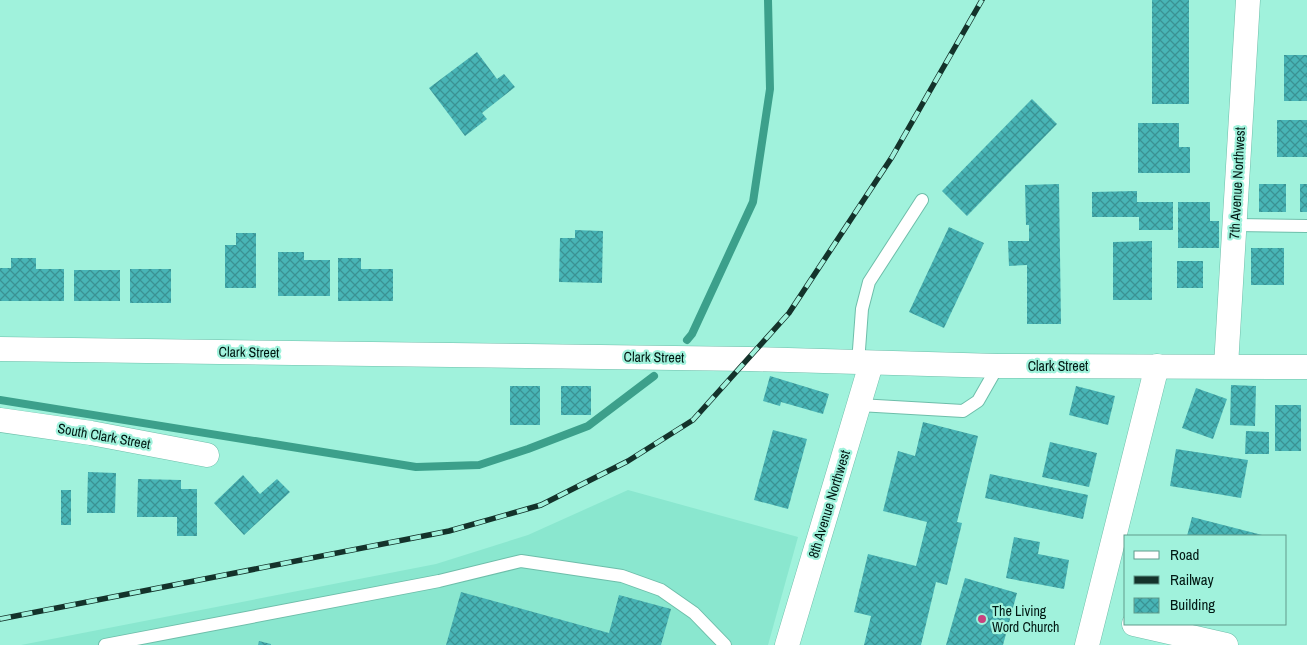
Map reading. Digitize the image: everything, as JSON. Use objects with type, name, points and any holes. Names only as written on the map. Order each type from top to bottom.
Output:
[{"type":"street","name":"7th Avenue Northwest","points":[[1226,366],[1248,0]]},
{"type":"street","name":"Clark Street","points":[[0,349],[749,359],[998,366],[1307,368]]},
{"type":"street","name":"8th Avenue Northwest","points":[[787,645],[859,405],[864,363]]},
{"type":"street","points":[[1086,645],[1096,615],[1157,366]]},
{"type":"street","name":"South Clark Street","points":[[0,420],[91,432],[207,455]]},
{"type":"street","points":[[1096,615],[1124,622]]},
{"type":"street","points":[[1138,625],[1226,645]]},
{"type":"lane","points":[[864,363],[862,309],[869,282],[922,200]]},
{"type":"lane","points":[[1235,225],[1307,226]]},
{"type":"lane","points":[[859,405],[963,411],[978,401],[998,366]]},
{"type":"lane","points":[[106,645],[439,581],[521,561],[622,576],[661,590],[694,613],[725,645]]},
{"type":"shaded area","points":[[628,490],[798,537],[768,645],[21,645],[436,564],[528,535]]},
{"type":"building","points":[[1152,0],[1189,0],[1189,104],[1152,104]]},
{"type":"building","points":[[477,52],[497,79],[504,74],[515,87],[482,113],[487,119],[465,136],[429,88]]},
{"type":"building","points":[[1284,55],[1307,55],[1307,101],[1284,101]]},
{"type":"building","points":[[1032,99],[1057,124],[967,216],[942,191]]},
{"type":"building","points":[[1277,120],[1307,120],[1307,157],[1277,157]]},
{"type":"building","points":[[1138,123],[1179,123],[1179,147],[1190,147],[1190,173],[1138,173]]},
{"type":"building","points":[[1059,184],[1061,324],[1027,324],[1027,265],[1009,266],[1008,241],[1029,241],[1029,225],[1026,225],[1025,185]]},
{"type":"building","points":[[1259,184],[1286,184],[1286,212],[1259,212]]},
{"type":"building","points":[[1300,184],[1307,184],[1307,212],[1300,212]]},
{"type":"building","points":[[1137,191],[1137,202],[1173,202],[1173,230],[1139,230],[1139,217],[1092,217],[1092,192]]},
{"type":"building","points":[[1178,202],[1210,202],[1210,221],[1219,221],[1219,248],[1178,248]]},
{"type":"building","points":[[949,227],[984,243],[944,328],[909,312]]},
{"type":"building","points":[[575,230],[603,231],[602,283],[559,282],[560,238],[575,238]]},
{"type":"building","points":[[236,233],[256,233],[256,288],[225,288],[225,245],[236,245]]},
{"type":"building","points":[[1152,241],[1152,300],[1113,300],[1113,242]]},
{"type":"building","points":[[1251,248],[1284,248],[1284,285],[1251,285]]},
{"type":"building","points":[[278,252],[304,252],[304,260],[330,260],[330,296],[278,296]]},
{"type":"building","points":[[11,258],[36,258],[36,269],[64,269],[64,301],[0,301],[0,268],[11,268]]},
{"type":"building","points":[[338,258],[361,258],[361,269],[393,269],[393,301],[338,301]]},
{"type":"building","points":[[1177,261],[1203,261],[1203,288],[1177,288]]},
{"type":"building","points":[[130,269],[171,269],[171,303],[130,303]]},
{"type":"building","points":[[74,270],[120,270],[120,301],[74,301]]},
{"type":"building","points":[[770,376],[829,394],[823,414],[781,402],[780,406],[763,401]]},
{"type":"building","points":[[1231,385],[1256,386],[1255,426],[1230,425]]},
{"type":"building","points":[[510,386],[540,386],[540,425],[510,425]]},
{"type":"building","points":[[561,386],[591,386],[591,415],[561,415]]},
{"type":"building","points":[[1076,386],[1115,396],[1108,425],[1069,415]]},
{"type":"building","points":[[1196,388],[1227,399],[1213,439],[1182,428]]},
{"type":"building","points":[[1275,405],[1301,405],[1301,451],[1275,451]]},
{"type":"building","points":[[923,422],[978,436],[957,522],[962,523],[947,585],[936,582],[921,645],[864,645],[871,616],[854,612],[868,554],[916,566],[927,522],[883,511],[898,451],[915,456]]},
{"type":"building","points":[[773,430],[807,439],[788,509],[754,500]]},
{"type":"building","points":[[1246,431],[1269,432],[1269,454],[1245,454]]},
{"type":"building","points":[[1050,442],[1097,453],[1089,487],[1042,477]]},
{"type":"building","points":[[1176,449],[1248,460],[1241,498],[1170,486]]},
{"type":"building","points":[[88,472],[116,473],[115,513],[87,513]]},
{"type":"building","points":[[990,474],[1088,495],[1083,519],[985,498]]},
{"type":"building","points":[[243,475],[260,494],[277,479],[290,492],[244,535],[214,503]]},
{"type":"building","points":[[138,479],[181,480],[181,489],[197,489],[197,536],[177,536],[177,517],[137,517]]},
{"type":"building","points":[[61,490],[71,490],[71,525],[61,525]]},
{"type":"building","points":[[1192,517],[1262,535],[1187,535]]},
{"type":"building","points":[[1014,537],[1040,542],[1038,554],[1069,560],[1064,589],[1006,578]]},
{"type":"building","name":"The Living Word Church","points":[[965,578],[1017,593],[1003,645],[946,645]]},
{"type":"building","points":[[461,592],[609,633],[619,595],[671,609],[661,645],[446,645]]},
{"type":"building","points":[[259,641],[271,644],[271,645],[258,645]]},
{"type":"waterway","points":[[687,340],[692,334],[753,202],[770,89],[768,0]]},
{"type":"waterway","points":[[0,400],[416,467],[479,465],[588,426],[654,376]]},
{"type":"railway","points":[[0,619],[449,531],[541,505],[628,461],[693,420],[789,313],[892,157],[982,0]]},
{"type":"place","name":"The Living Word Church","points":[[982,619]]}]
